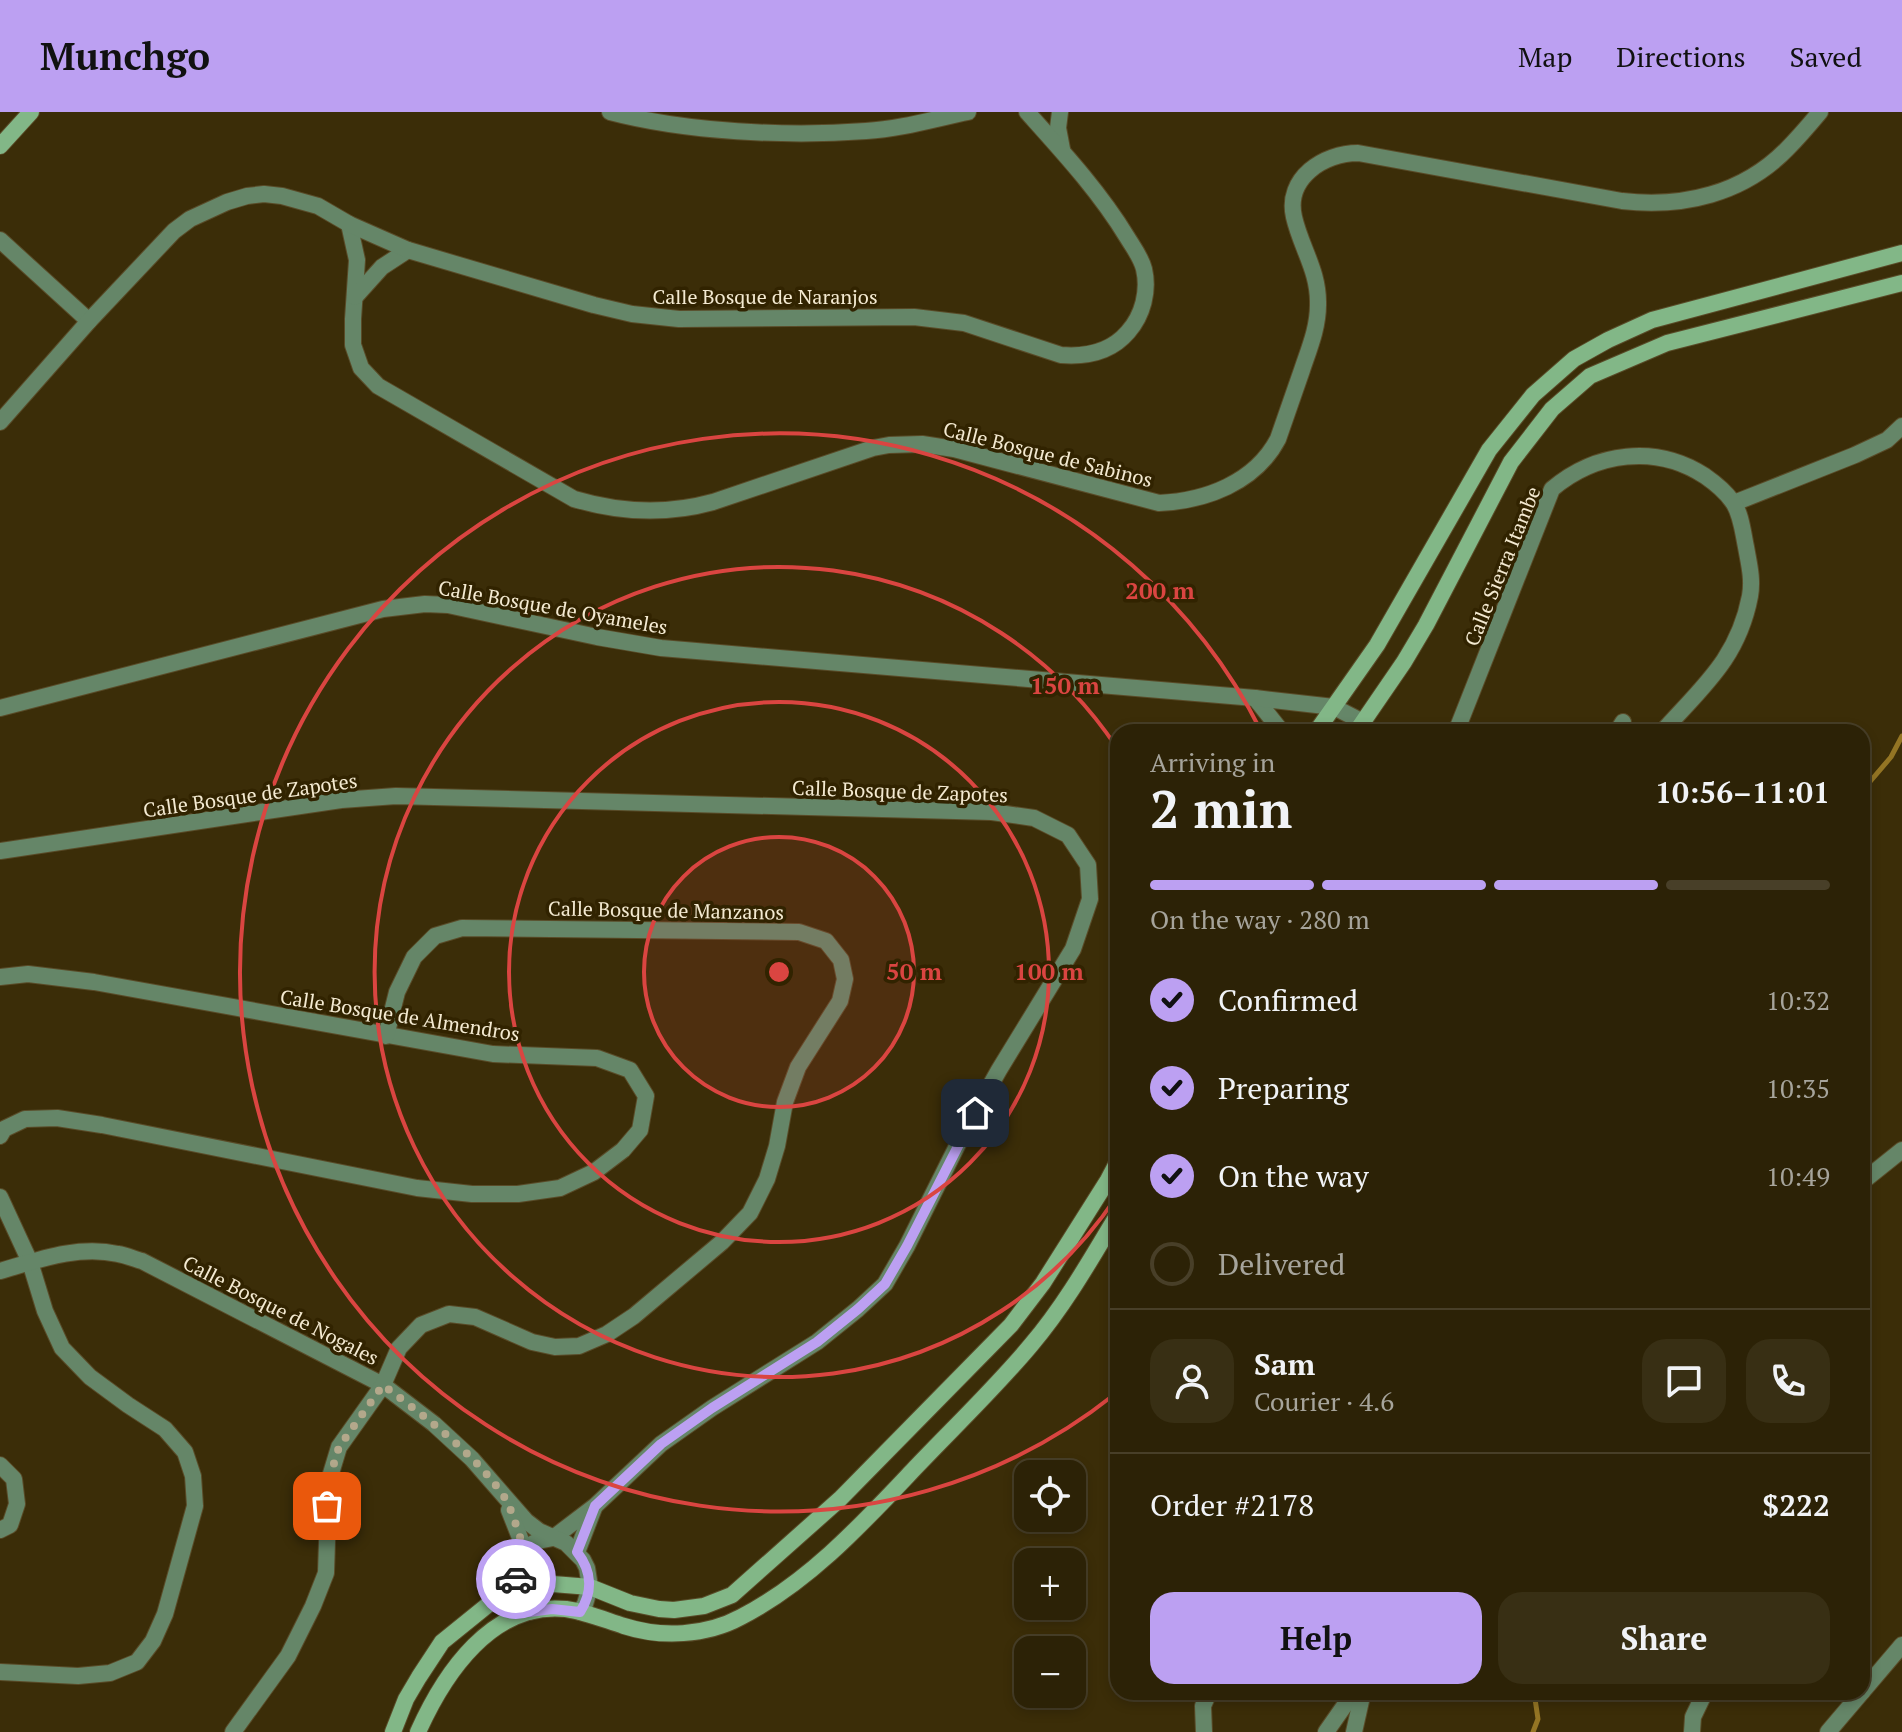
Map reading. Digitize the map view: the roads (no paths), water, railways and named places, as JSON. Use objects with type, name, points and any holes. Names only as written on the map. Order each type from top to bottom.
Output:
[{"type":"street","points":[[0,146],[31,112]]},
{"type":"street","points":[[610,112],[707,128],[775,133],[867,131],[907,126],[959,113]]},
{"type":"street","name":"Calle Bosque de Naranjos","points":[[0,422],[174,231],[190,219],[227,202],[255,195],[282,196],[318,206],[349,224],[408,250],[632,314],[679,319],[914,317],[964,323],[1061,355],[1089,355],[1115,344],[1134,325],[1144,300],[1145,273],[1141,260],[1115,218],[1027,112]]},
{"type":"street","points":[[1060,112],[1058,128],[1062,151]]},
{"type":"street","name":"Calle Bosque de Sabinos","points":[[349,224],[357,260],[353,345],[361,368],[378,386],[574,499],[594,505],[644,511],[692,508],[858,452],[905,444],[954,449],[1159,503],[1176,502],[1208,495],[1237,481],[1262,462],[1278,439],[1313,335],[1318,305],[1315,276],[1294,216],[1294,204],[1301,182],[1325,159],[1358,153],[1622,201],[1666,203],[1709,196],[1751,177],[1787,150],[1820,112]]},
{"type":"street","points":[[0,240],[89,321]]},
{"type":"street","points":[[355,297],[382,267],[408,250]]},
{"type":"street","points":[[1322,724],[1377,645],[1489,450],[1533,395],[1574,359],[1652,320],[1902,253]]},
{"type":"street","points":[[1834,271],[1840,299]]},
{"type":"street","points":[[1361,724],[1426,625],[1511,462],[1552,409],[1590,376],[1667,343],[1902,283]]},
{"type":"street","points":[[1670,724],[1719,670],[1743,623],[1750,596],[1751,572],[1734,503],[1855,455],[1887,440],[1902,426]]},
{"type":"street","name":"Calle Sierra Itambe","points":[[1459,724],[1552,489],[1564,479],[1607,459],[1654,457],[1699,472],[1734,503]]},
{"type":"street","name":"Calle Bosque de Oyameles","points":[[0,708],[383,609],[425,604],[470,608],[661,648],[1334,707]]},
{"type":"street","points":[[1255,698],[1276,724]]},
{"type":"street","points":[[1334,707],[1355,724]]},
{"type":"street","name":"Calle Bosque de Zapotes","points":[[0,851],[341,800],[396,796],[992,812],[1034,818],[1068,835],[1088,865],[1090,899],[1073,949],[963,1134],[885,1284],[817,1342],[661,1444],[595,1506],[553,1538],[524,1548]]},
{"type":"street","name":"Calle Bosque de Manzanos","points":[[233,1732],[288,1656],[313,1606],[326,1573],[329,1480],[339,1447],[383,1385],[399,1348],[421,1325],[449,1314],[475,1317],[532,1342],[555,1347],[579,1346],[607,1334],[634,1316],[722,1242],[750,1213],[767,1179],[785,1102],[798,1067],[840,1001],[845,979],[841,960],[826,941],[799,932],[462,928],[435,936],[414,957],[397,992],[386,1036]]},
{"type":"street","name":"Calle Bosque de Almendros","points":[[0,977],[28,974],[94,982],[493,1054],[597,1058],[630,1070],[646,1096],[640,1130],[623,1150],[594,1172],[560,1188],[518,1194],[472,1194],[417,1188],[57,1118],[25,1119],[4,1129],[0,1136]]},
{"type":"street","points":[[1870,1176],[1902,1150]]},
{"type":"street","points":[[393,1732],[406,1699],[442,1642],[489,1604],[517,1587],[553,1584],[590,1587],[630,1603],[674,1610],[704,1606],[732,1595],[840,1499],[1011,1325],[1043,1283],[1110,1176]]},
{"type":"street","points":[[0,1197],[30,1262],[45,1311],[62,1348],[90,1377],[165,1429],[185,1452],[193,1476],[195,1506],[165,1614],[153,1641],[137,1662],[110,1673],[78,1676],[0,1672]]},
{"type":"street","points":[[418,1732],[439,1689],[460,1658],[503,1623],[529,1612],[552,1609],[580,1612],[640,1631],[692,1632],[710,1629],[741,1617],[802,1579],[866,1519],[1032,1345],[1069,1294],[1110,1227]]},
{"type":"street","name":"Calle Bosque de Nogales","points":[[0,1271],[81,1251],[117,1253],[142,1261],[383,1385],[434,1424],[472,1459],[526,1521],[577,1552]]},
{"type":"street","points":[[0,1465],[14,1479],[17,1504],[10,1525],[0,1530]]},
{"type":"street","name":"Calle Bosque de Nogales","points":[[505,1497],[524,1548]]},
{"type":"street","name":"Calle Bosque de Zapotes","points":[[577,1552],[595,1506]]},
{"type":"street","points":[[524,1548],[517,1567],[517,1587],[529,1612]]},
{"type":"street","points":[[577,1552],[587,1568],[590,1587],[580,1612]]},
{"type":"street","points":[[1870,1683],[1902,1645]]},
{"type":"street","points":[[1204,1732],[1206,1700]]},
{"type":"street","points":[[1326,1732],[1348,1700]]},
{"type":"street","points":[[1354,1732],[1361,1700]]},
{"type":"street","points":[[1692,1732],[1693,1717],[1701,1700]]},
{"type":"street","points":[[1828,1732],[1855,1700]]},
{"type":"waterway","points":[[1870,782],[1891,757],[1902,736]]},
{"type":"waterway","points":[[1533,1732],[1538,1719],[1535,1700]]}]
